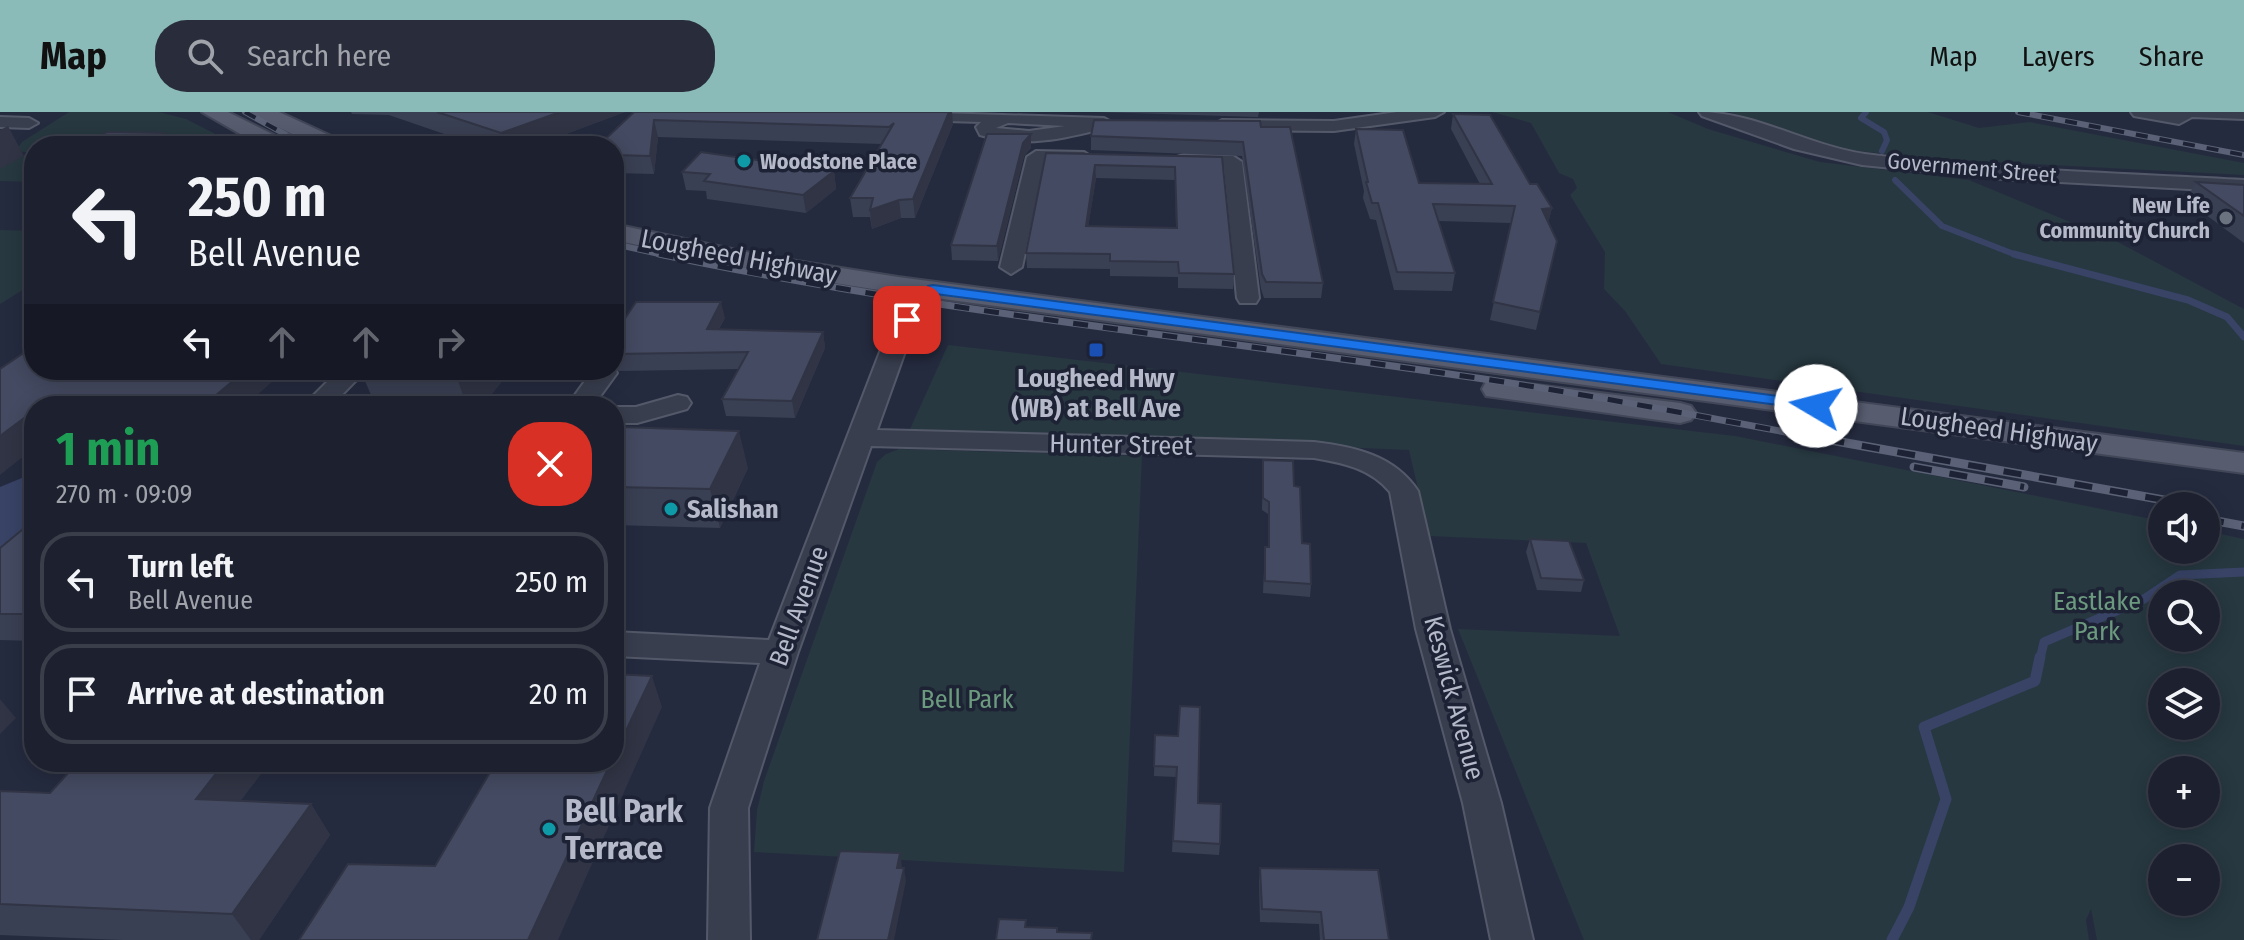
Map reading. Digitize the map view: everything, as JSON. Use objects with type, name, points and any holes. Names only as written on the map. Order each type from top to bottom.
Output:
[{"type":"main road","points":[[212,112],[259,136]]},
{"type":"main road","points":[[262,112],[313,136]]},
{"type":"main road","name":"Lougheed Highway","points":[[624,234],[924,300],[2244,463]]},
{"type":"main road","name":"Lougheed Highway","points":[[624,256],[1587,402],[2244,483]]},
{"type":"street","points":[[1205,125],[1435,112],[1451,123],[1413,129],[1407,134]]},
{"type":"street","name":"Government Street","points":[[1708,112],[1800,145],[1862,159],[2004,173],[2244,186]]},
{"type":"street","points":[[2140,112],[2244,129]]},
{"type":"street","points":[[2179,119],[2180,115],[2192,112],[2244,114]]},
{"type":"street","points":[[893,114],[1005,118],[1077,116],[1112,124],[1032,135],[1005,136],[986,131],[985,127],[991,122],[1005,118]]},
{"type":"street","points":[[0,122],[29,123]]},
{"type":"street","points":[[1234,125],[1233,162],[1248,298]]},
{"type":"street","points":[[1011,267],[1036,157],[1112,159]]},
{"type":"street","points":[[1158,160],[1233,162]]},
{"type":"street","name":"Bell Avenue","points":[[729,940],[729,808],[781,652],[900,331],[924,300]]},
{"type":"street","points":[[326,396],[343,380]]},
{"type":"street","points":[[624,415],[637,415],[678,403]]},
{"type":"street","name":"Hunter Street","points":[[862,438],[1314,450],[1356,456],[1378,465]]},
{"type":"street","name":"Keswick Avenue","points":[[1378,465],[1404,491],[1433,629],[1482,803],[1512,940]]},
{"type":"street","points":[[624,644],[781,652]]},
{"type":"green space","points":[[69,112],[159,112],[186,119],[219,136],[31,136]]},
{"type":"green space","points":[[1492,112],[1668,112],[1708,129],[1820,162],[1969,180],[2116,241],[2244,309],[2244,446],[1661,364],[1625,311],[1604,289],[1605,252],[1570,195],[1577,188],[1573,179],[1559,173],[1531,123]]},
{"type":"green space","points":[[1730,112],[1928,112],[1979,128],[2030,122],[2244,163],[2244,175],[1937,159],[1837,149]]},
{"type":"green space","points":[[22,142],[24,152],[16,151]]},
{"type":"green space","points":[[24,156],[24,182],[0,181],[0,168]]},
{"type":"green space","points":[[0,230],[24,231],[24,289],[0,304]]},
{"type":"green space","name":"Eastlake Park","points":[[948,345],[1735,436],[2148,518],[2148,564],[2220,564],[2220,534],[2244,539],[2244,940],[2097,940],[2091,909],[2086,920],[2089,940],[1584,940],[1458,629],[1620,636],[1586,543],[1429,536],[1409,450],[910,429]]},
{"type":"green space","name":"Bell Park","points":[[899,449],[1142,456],[1124,872],[754,852],[757,810],[764,781],[877,462]]},
{"type":"water","points":[[24,477],[24,535],[0,567],[0,487]]},
{"type":"building","points":[[437,112],[560,112],[501,133]]},
{"type":"building","points":[[634,112],[949,112],[913,199],[899,200],[870,210],[873,198],[850,198],[894,123],[889,127],[654,120],[650,156],[624,155],[624,136],[609,136]]},
{"type":"building","points":[[1453,114],[1490,115],[1530,184],[1537,184],[1552,208],[1542,209],[1557,241],[1540,312],[1493,302],[1515,206],[1433,204],[1455,273],[1397,272],[1378,203],[1372,203],[1356,129],[1403,130],[1419,183],[1492,184]]},
{"type":"building","points":[[1094,120],[1260,121],[1261,127],[1290,127],[1323,283],[1266,282],[1262,274],[1243,142],[1091,136]]},
{"type":"building","points":[[107,132],[164,133],[159,136],[99,136]]},
{"type":"building","points":[[987,134],[1031,134],[1023,143],[997,246],[951,245]]},
{"type":"building","points":[[701,152],[834,171],[803,195],[704,181],[710,174],[682,172]]},
{"type":"building","points":[[1046,153],[1222,157],[1234,274],[1179,273],[1178,262],[1110,261],[1110,254],[1026,253]],"holes":[[[1095,165],[1175,167],[1177,228],[1086,226]]]},
{"type":"building","points":[[2196,182],[2244,185],[2244,216]]},
{"type":"building","points":[[636,302],[721,302],[707,329],[823,332],[792,401],[722,399],[748,352],[624,354],[624,320]]},
{"type":"building","points":[[24,353],[24,380],[234,380],[215,396],[24,396],[24,418],[0,436],[0,369]]},
{"type":"building","points":[[624,427],[739,431],[710,489],[624,487]]},
{"type":"building","points":[[1263,460],[1293,461],[1294,486],[1300,487],[1302,543],[1310,544],[1311,584],[1265,581],[1269,502],[1263,498]]},
{"type":"building","points":[[24,528],[24,614],[0,614],[0,548]]},
{"type":"building","points":[[1530,539],[1569,541],[1584,580],[1541,578]]},
{"type":"building","points":[[624,675],[652,676],[624,735]]},
{"type":"building","points":[[1180,706],[1200,707],[1198,803],[1221,804],[1220,844],[1173,841],[1177,767],[1154,766],[1155,735],[1178,736]]},
{"type":"building","points":[[69,772],[217,772],[196,799],[311,804],[232,914],[0,904],[0,791],[50,793]]},
{"type":"building","name":"Bell Park Terrace","points":[[490,772],[606,772],[528,940],[299,940],[348,864],[435,866]]},
{"type":"building","points":[[840,851],[900,853],[897,868],[904,868],[888,940],[817,940]]},
{"type":"building","points":[[1260,868],[1378,870],[1389,940],[1324,940],[1321,912],[1262,909]]},
{"type":"building","points":[[999,919],[1026,920],[1025,927],[1057,928],[1057,932],[1092,933],[1091,940],[996,940]]},
{"type":"waterway","points":[[1866,112],[1861,118],[1884,132],[1887,140],[1882,151]]},
{"type":"waterway","points":[[1895,180],[1942,226],[2019,256]]},
{"type":"waterway","points":[[2014,254],[2188,300],[2227,317],[2244,337]]},
{"type":"waterway","points":[[2040,659],[2044,642],[2144,599],[2180,575],[2244,572]]},
{"type":"waterway","points":[[1892,940],[1909,907],[1946,799],[1924,727],[2035,681],[2040,657]]},
{"type":"railway","points":[[245,112],[288,136]]},
{"type":"railway","points":[[2018,112],[2244,155]]},
{"type":"railway","points":[[624,246],[659,254]]},
{"type":"railway","points":[[659,254],[957,307],[1499,381],[1798,434]]},
{"type":"railway","points":[[659,254],[668,256]]},
{"type":"railway","points":[[1791,433],[1798,434]]},
{"type":"railway","points":[[1798,434],[2148,497]]},
{"type":"railway","points":[[1798,434],[1802,435]]},
{"type":"railway","points":[[1914,467],[2024,487]]},
{"type":"railway","points":[[2220,522],[2244,526]]},
{"type":"place","name":"Woodstone Place","points":[[744,161]]},
{"type":"place","name":"New Life Community Church","points":[[2226,218]]},
{"type":"place","name":"Lougheed Hwy (WB) at Bell Ave","points":[[1096,350]]},
{"type":"place","name":"Salishan","points":[[671,509]]},
{"type":"place","name":"Bell Park Terrace","points":[[549,829]]},
{"type":"route","points":[[907,320],[933,289],[1816,406]]}]
